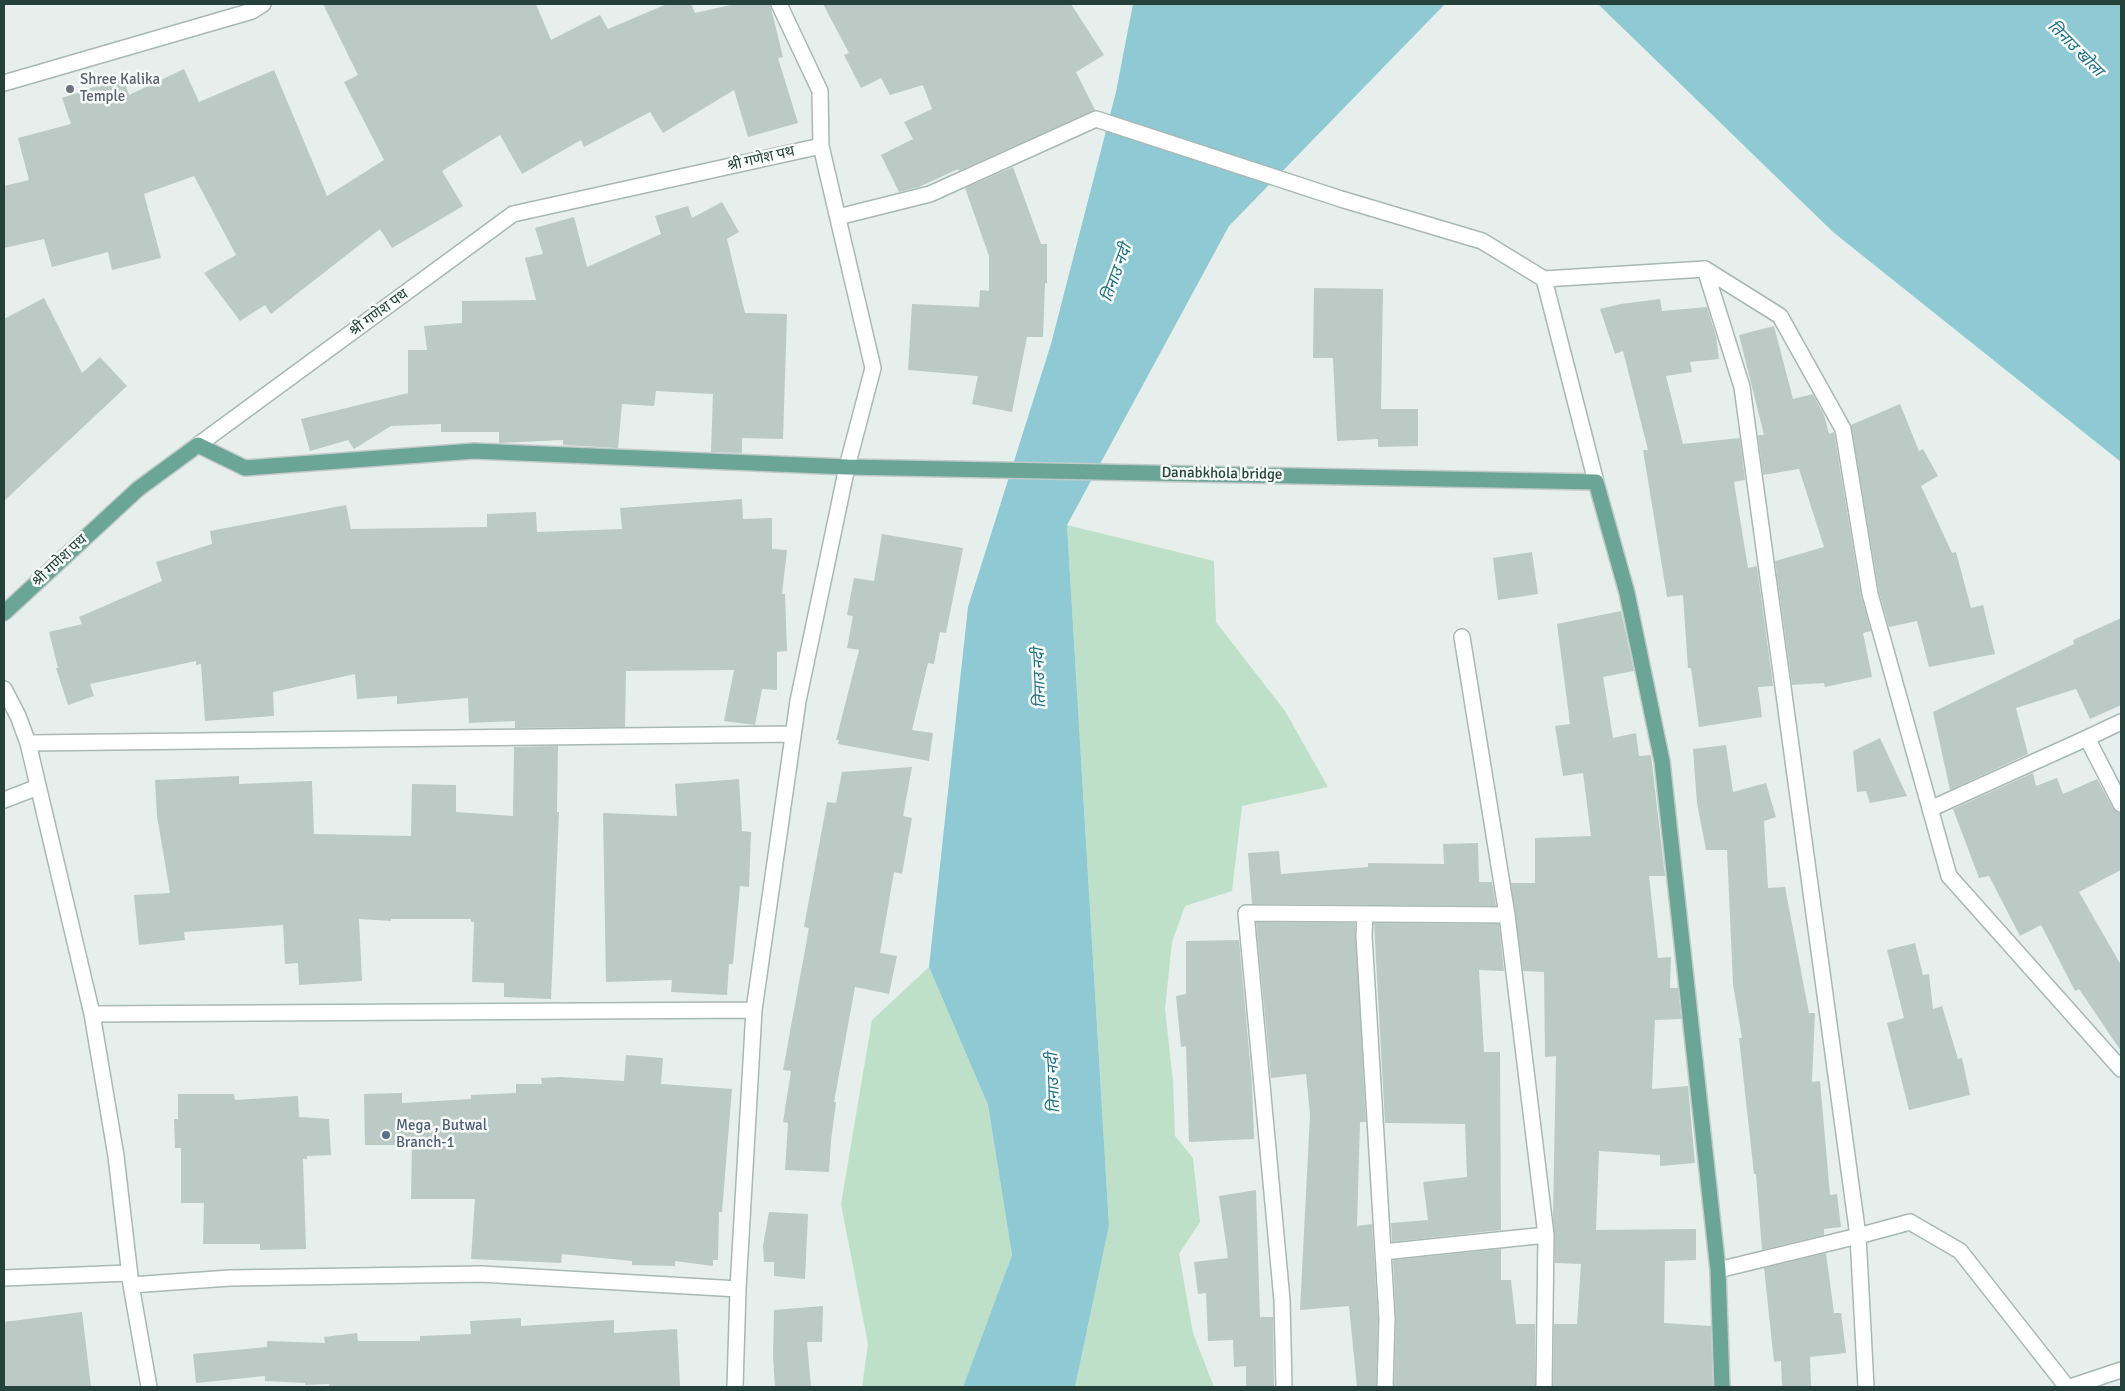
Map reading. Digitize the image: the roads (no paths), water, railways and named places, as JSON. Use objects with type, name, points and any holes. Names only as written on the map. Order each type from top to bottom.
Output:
[{"type":"main road","name":"Danabkhola bridge","points":[[198,445],[245,468],[474,451],[847,467],[1596,482]]},
{"type":"main road","name":"श्री गणेश पथ","points":[[4,612],[138,489],[198,445]]},
{"type":"main road","points":[[1596,482],[1627,593],[1662,761],[1718,1270],[1722,1387]]},
{"type":"street","points":[[4,83],[252,11],[263,4]]},
{"type":"street","points":[[735,1387],[738,1289],[754,1010],[798,702],[847,467],[873,368],[821,146],[820,90],[779,4]]},
{"type":"street","points":[[838,217],[930,194],[1096,119],[1482,241],[1544,279],[1705,269],[1780,316],[1844,429],[1870,594],[1949,876],[2121,1070]]},
{"type":"street","name":"श्री गणेश पथ","points":[[198,445],[513,214],[821,146]]},
{"type":"street","points":[[1705,269],[1742,387],[1858,1236],[1866,1387]]},
{"type":"street","points":[[1544,279],[1596,482]]},
{"type":"street","points":[[1462,636],[1507,915],[1546,1235],[1544,1387]]},
{"type":"street","points":[[4,689],[18,716],[28,743],[92,1014],[116,1156],[130,1279],[149,1387]]},
{"type":"street","points":[[1930,809],[2121,722]]},
{"type":"street","points":[[28,743],[793,734]]},
{"type":"street","points":[[2087,738],[2121,804]]},
{"type":"street","points":[[4,800],[38,788]]},
{"type":"street","points":[[1284,1387],[1282,1300],[1246,913],[1507,915]]},
{"type":"street","points":[[1366,914],[1364,936],[1387,1318],[1385,1387]]},
{"type":"street","points":[[92,1014],[754,1010]]},
{"type":"street","points":[[1718,1270],[1910,1222],[1960,1251],[2068,1387],[2121,1370]]},
{"type":"street","points":[[1383,1252],[1546,1235]]},
{"type":"street","points":[[4,1278],[130,1279],[481,1274],[738,1289]]},
{"type":"water","name":"तिनाउ नदी","points":[[1133,4],[1445,4],[1229,226],[1067,525],[1109,1226],[1075,1387],[963,1387],[1012,1255],[988,1105],[929,967],[968,607],[1051,344],[1116,92]]},
{"type":"water","name":"तिनाउ खोला","points":[[1598,4],[2121,4],[2121,462],[1833,232]]},
{"type":"place","name":"Shree Kalika Temple","points":[[70,89]]},
{"type":"place","name":"Mega , Butwal Branch-1","points":[[386,1135]]}]
